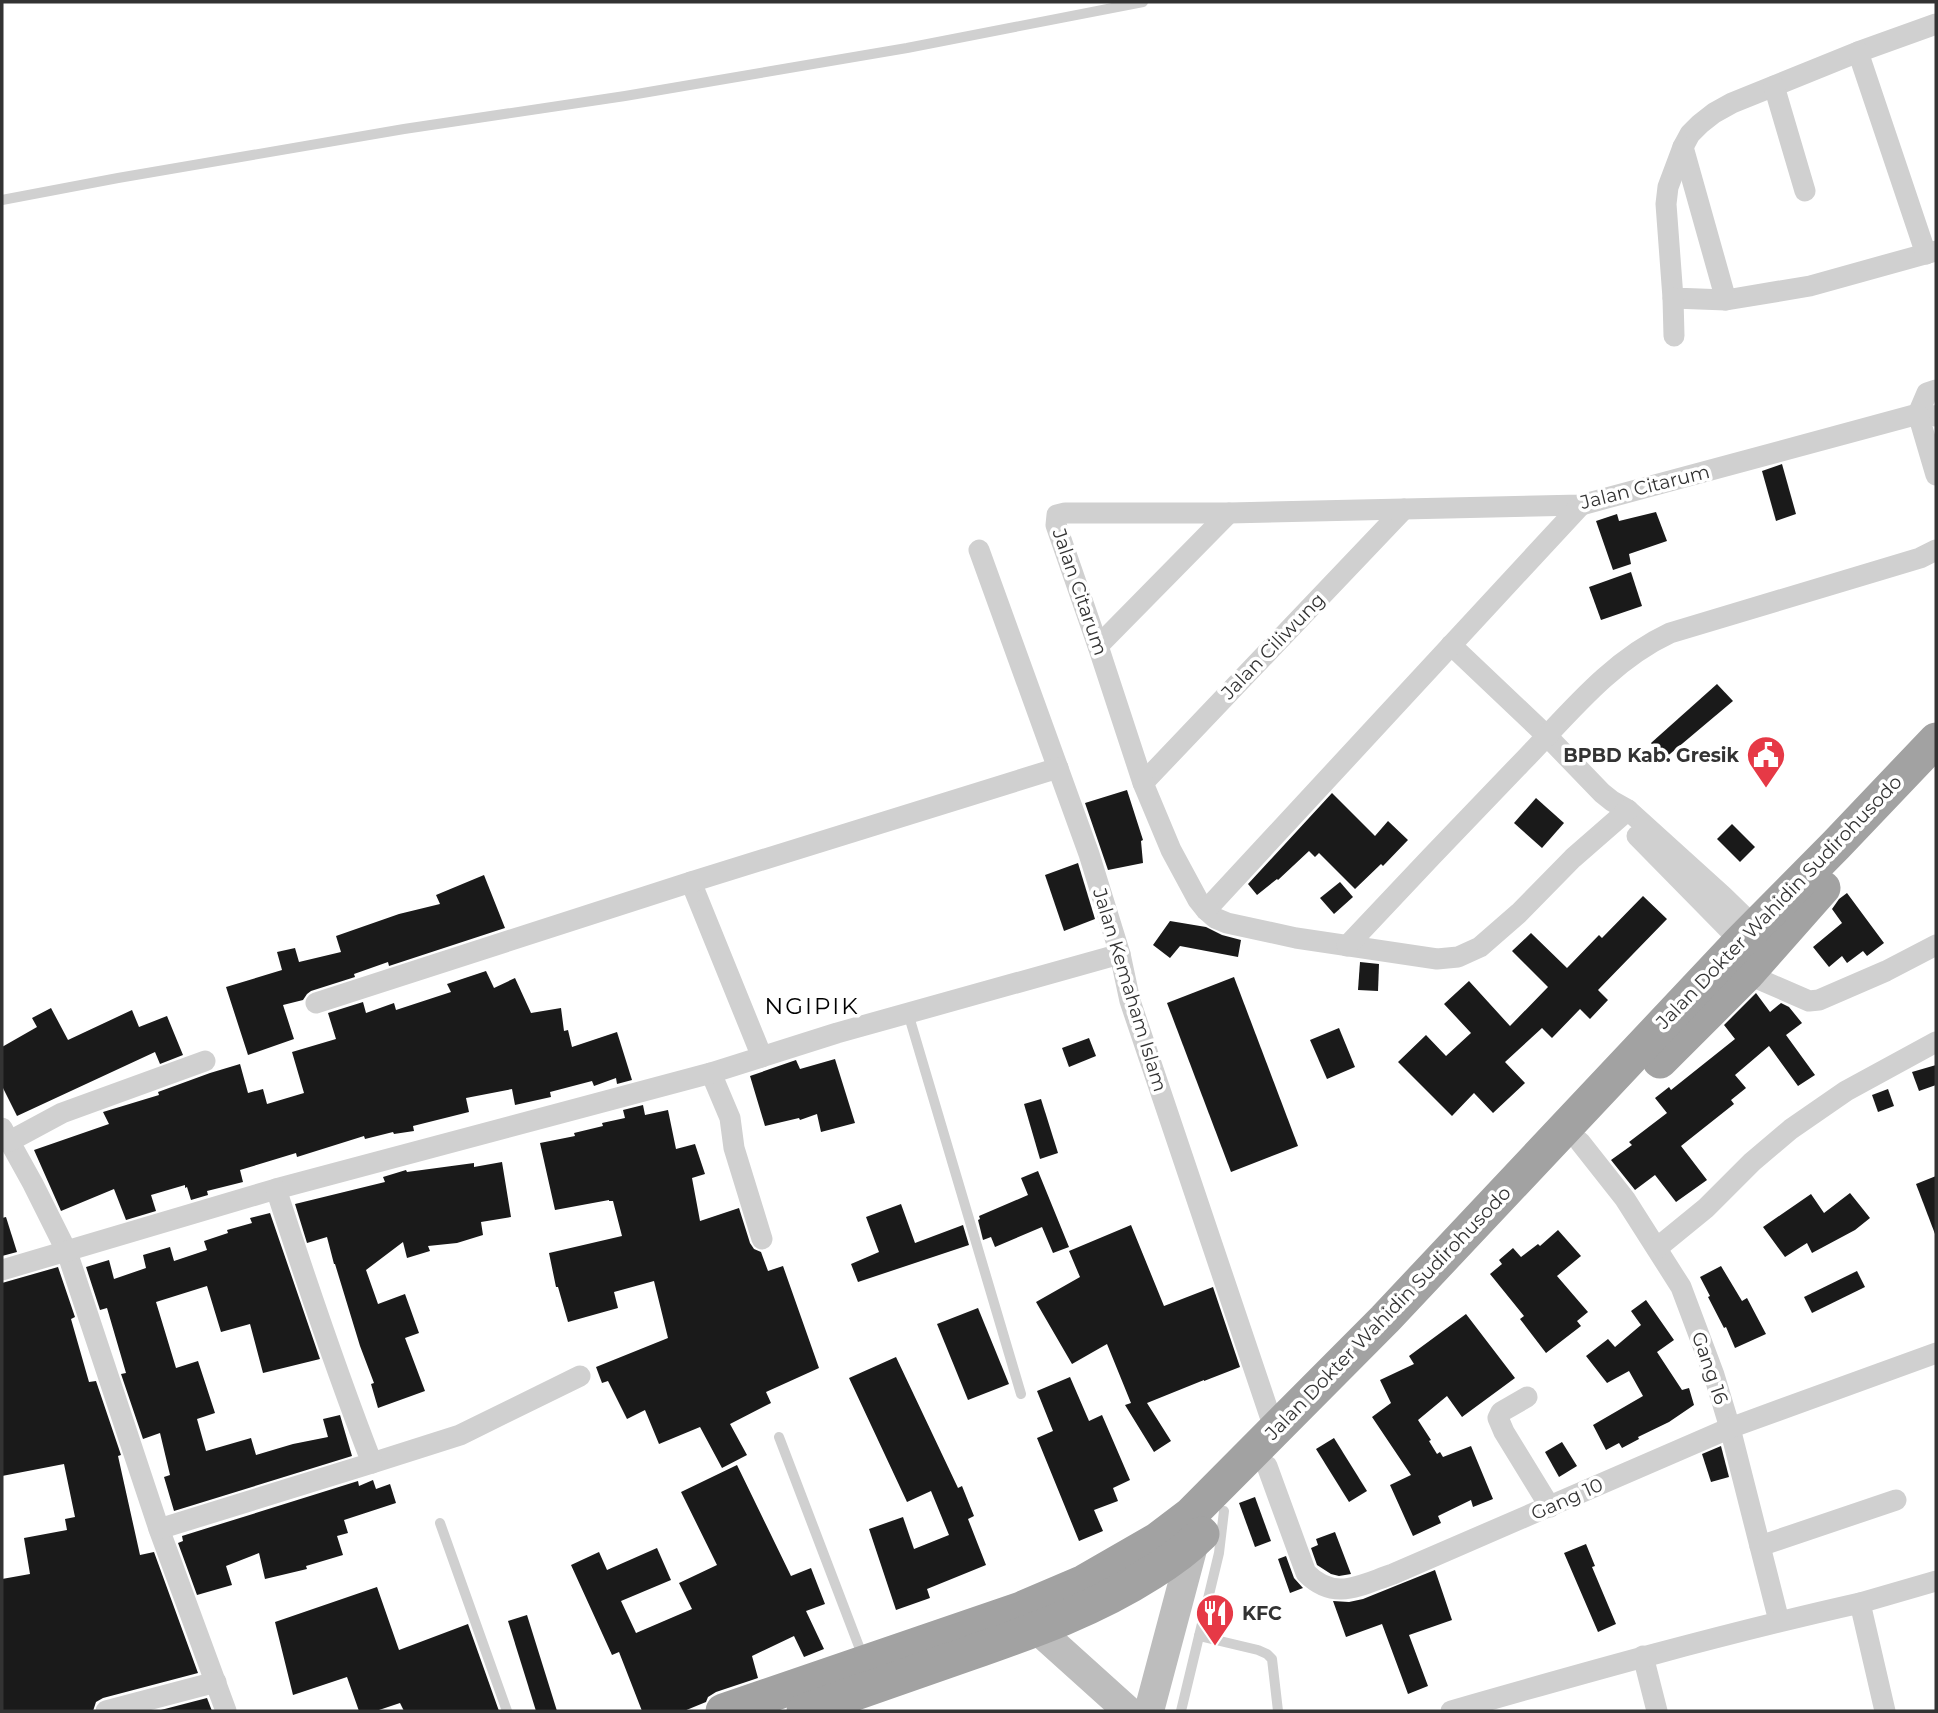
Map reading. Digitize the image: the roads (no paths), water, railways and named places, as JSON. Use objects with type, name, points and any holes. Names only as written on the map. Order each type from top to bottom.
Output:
[{"type":"highway","name":"Jalan Dokter Wahidin Sudirohusodo","points":[[803,1711],[1029,1619],[1084,1582],[1157,1540],[1203,1522],[1267,1466],[1354,1379],[1580,1142],[1755,949],[1836,845],[1936,740]]},
{"type":"highway","name":"Jalan Dokter Wahidin Sudirohusodo","points":[[1203,1522],[1275,1431],[1936,769]]},
{"type":"highway","name":"Jalan Dokter Wahidin Sudirohusodo","points":[[723,1711],[865,1662],[1029,1619]]},
{"type":"main road","points":[[1149,1711],[1203,1522]]},
{"type":"main road","points":[[1029,1619],[1128,1711]]},
{"type":"street","points":[[1674,336],[1666,204],[1670,179],[1690,134],[1714,113],[1732,103],[1936,24]]},
{"type":"street","points":[[1673,298],[1726,300],[1810,286],[1931,253],[1858,52]]},
{"type":"street","points":[[1774,86],[1805,191]]},
{"type":"street","points":[[1683,147],[1726,300]]},
{"type":"street","points":[[1936,390],[1927,393],[1927,415],[1936,475]]},
{"type":"street","name":"Jalan Citarum","points":[[1206,910],[1171,850],[1143,783],[1056,525],[1057,515],[1581,505],[1927,415]]},
{"type":"street","points":[[1581,505],[1206,910],[1227,923],[1296,939],[1437,959],[1458,957],[1480,947],[1519,913],[1619,810]]},
{"type":"street","name":"Jalan Ciliwung","points":[[1143,783],[1404,509]]},
{"type":"street","points":[[1098,646],[1229,513]]},
{"type":"street","name":"Jalan Kemaham Islam","points":[[979,550],[1089,854],[1120,954],[1130,1001],[1275,1431]]},
{"type":"street","points":[[1347,947],[1606,676],[1649,643],[1670,633],[1920,558],[1936,550]]},
{"type":"street","points":[[1451,645],[1547,736],[1619,810],[1723,896],[1755,949],[1809,1001],[1819,1000],[1886,971],[1936,945]]},
{"type":"street","points":[[316,1003],[691,882],[1058,768]]},
{"type":"street","points":[[691,882],[762,1058]]},
{"type":"street","points":[[2,1270],[276,1189],[711,1073],[837,1033],[1120,954]]},
{"type":"street","points":[[1657,1248],[1706,1208],[1752,1162],[1791,1129],[1846,1091],[1936,1042]]},
{"type":"street","points":[[205,1061],[6,1134],[67,1252],[159,1528],[226,1711]]},
{"type":"street","points":[[711,1073],[730,1118],[734,1148],[762,1239]]},
{"type":"street","name":"Gang 16","points":[[1580,1142],[1625,1199],[1681,1287],[1714,1375],[1730,1428],[1779,1621]]},
{"type":"street","points":[[276,1189],[321,1327],[372,1463]]},
{"type":"street","name":"Gang 10","points":[[1267,1466],[1306,1573],[1328,1588],[1346,1590],[1393,1574],[1730,1428],[1936,1353]]},
{"type":"street","points":[[159,1528],[460,1435],[580,1376]]},
{"type":"street","points":[[1527,1397],[1501,1412],[1498,1418],[1550,1507]]},
{"type":"street","points":[[1760,1546],[1896,1500]]},
{"type":"street","points":[[1451,1711],[1643,1656],[1860,1603],[1936,1580]]},
{"type":"street","points":[[1860,1603],[1885,1711]]},
{"type":"street","points":[[1643,1656],[1657,1711]]},
{"type":"street","points":[[106,1711],[216,1682]]},
{"type":"lane","points":[[2,200],[391,131],[625,96],[907,48],[1143,2]]},
{"type":"lane","points":[[908,1013],[1021,1394]]},
{"type":"lane","points":[[779,1437],[865,1662]]},
{"type":"lane","points":[[1181,1711],[1219,1553],[1203,1522]]},
{"type":"lane","points":[[440,1523],[507,1711]]},
{"type":"lane","points":[[1199,1636],[1267,1654],[1272,1659],[1278,1711]]},
{"type":"place","name":"BPBD Kab. Gresik","points":[[1766,789]]},
{"type":"place","name":"KFC","points":[[1215,1647]]},
{"type":"district","name":"NGIPIK","points":[[812,1006]]}]
